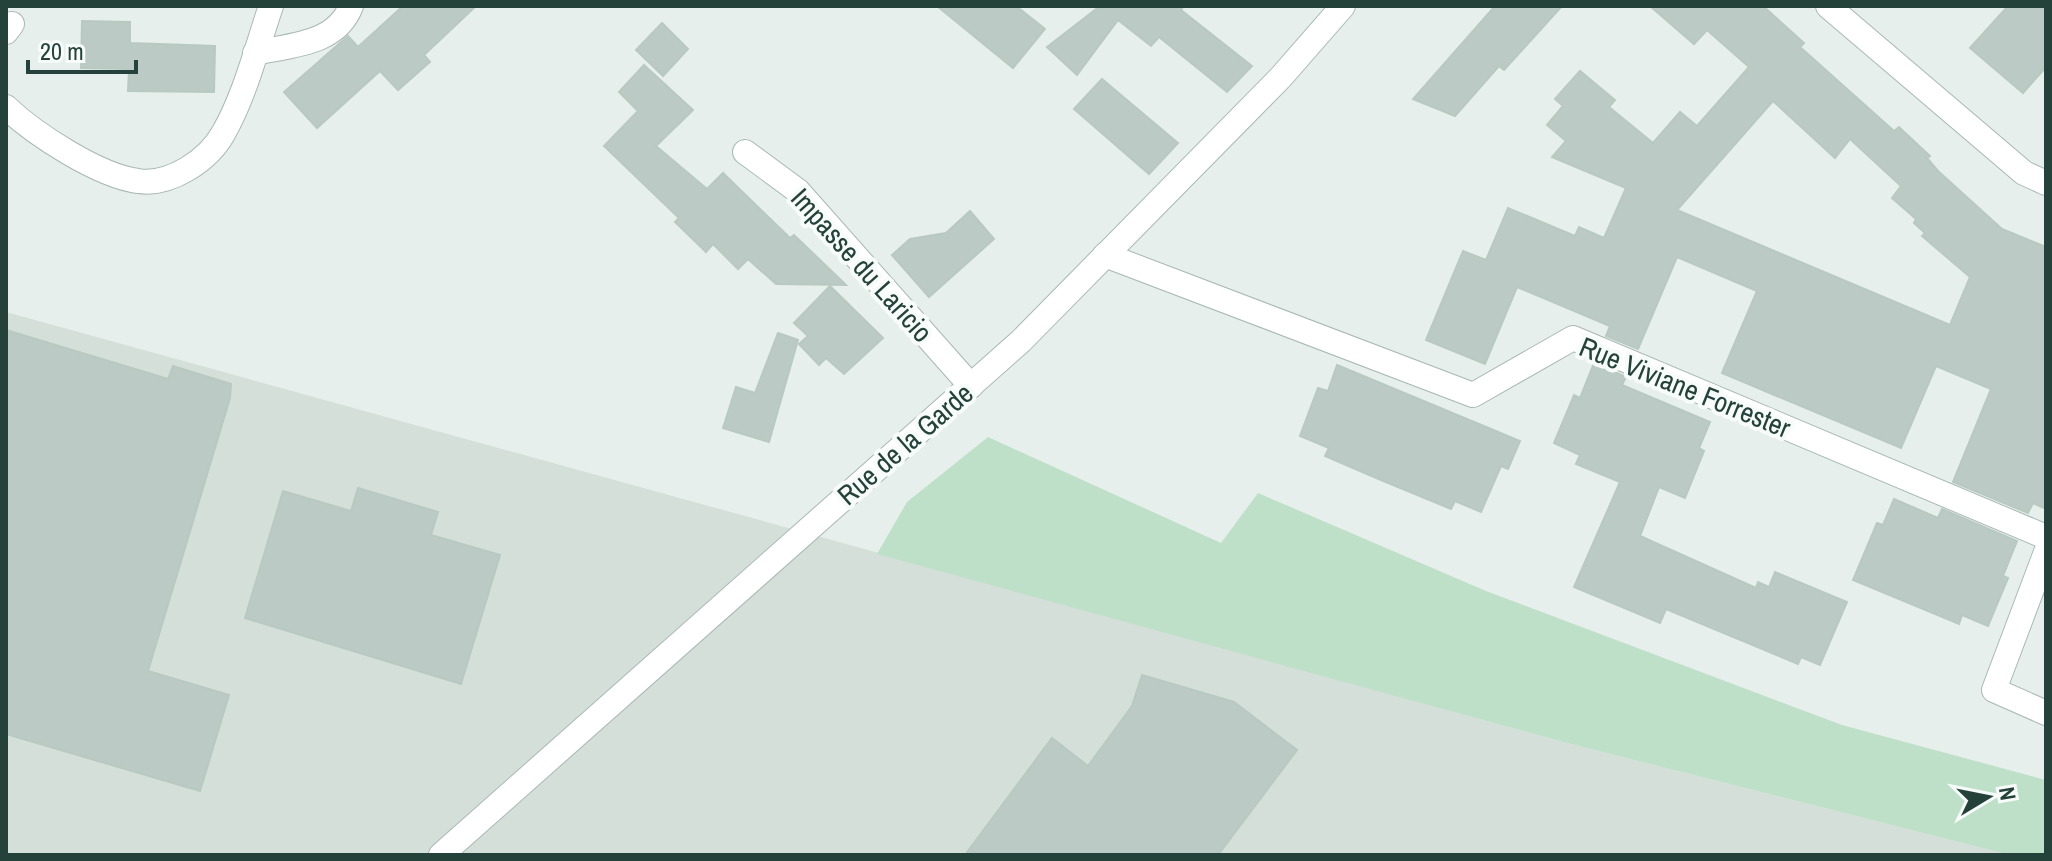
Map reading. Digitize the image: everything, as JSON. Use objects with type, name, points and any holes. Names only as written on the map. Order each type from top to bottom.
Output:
[{"type":"street","points":[[6,107],[18,119],[102,171],[140,182],[170,177],[197,163],[224,134],[271,6]]},
{"type":"street","points":[[255,53],[319,40],[345,21],[351,6]]},
{"type":"street","name":"Rue de la Garde","points":[[441,855],[971,386],[1281,77],[1343,6]]},
{"type":"street","points":[[1844,11],[2024,173],[2046,183]]},
{"type":"street","name":"Impasse du Laricio","points":[[745,152],[798,191],[971,386]]},
{"type":"street","name":"Rue Viviane Forrester","points":[[1105,255],[1473,395],[1573,338],[2046,537]]},
{"type":"street","points":[[2046,552],[1994,690],[2046,713]]},
{"type":"shaded area","points":[[6,312],[1567,743],[2010,855],[6,855]]},
{"type":"green space","points":[[988,437],[1221,543],[1258,493],[1486,591],[1842,725],[2046,780],[2046,855],[2010,855],[1567,743],[877,554],[907,502]]},
{"type":"building","points":[[403,6],[476,6],[424,55],[430,62],[398,90],[380,71],[317,128],[284,92],[348,36],[358,47]]},
{"type":"building","points":[[937,6],[1016,6],[1045,29],[1013,68]]},
{"type":"building","points":[[1100,6],[1184,6],[1181,10],[1252,66],[1227,92],[1159,37],[1151,46],[1118,20],[1077,75],[1047,47]]},
{"type":"building","points":[[1495,6],[1562,6],[1504,70],[1499,66],[1455,116],[1413,99]]},
{"type":"building","points":[[1650,6],[1763,6],[1804,43],[1800,47],[1894,131],[1899,127],[1930,156],[1927,158],[1938,171],[2002,229],[2046,247],[2046,509],[2033,503],[2028,513],[1953,482],[1991,389],[1936,366],[1901,448],[1722,373],[1757,291],[1677,257],[1638,349],[1606,336],[1610,326],[1517,287],[1485,364],[1426,340],[1463,251],[1486,260],[1508,208],[1575,236],[1579,227],[1604,238],[1626,188],[1552,157],[1566,141],[1547,125],[1563,106],[1555,99],[1580,71],[1615,100],[1609,107],[1653,143],[1680,112],[1697,126],[1749,67],[1707,30],[1694,44]],"holes":[[[1773,101],[1835,158],[1850,139],[1901,186],[1892,198],[1916,219],[1914,223],[1925,233],[1922,236],[1970,277],[1950,325],[1677,210]]]},
{"type":"building","points":[[2008,6],[2046,6],[2046,67],[2023,93],[1970,48]]},
{"type":"building","points":[[82,21],[130,22],[130,43],[215,46],[214,92],[128,91],[129,69],[81,68]]},
{"type":"building","points":[[662,23],[688,49],[663,76],[636,50]]},
{"type":"building","points":[[644,65],[693,110],[656,146],[707,189],[723,173],[790,238],[794,235],[846,285],[776,284],[748,259],[738,269],[713,244],[706,252],[675,222],[679,218],[604,146],[638,111],[619,92]]},
{"type":"building","points":[[1102,79],[1178,143],[1149,174],[1074,109]]},
{"type":"building","points":[[970,211],[994,239],[929,297],[892,255],[910,239],[946,233]]},
{"type":"building","points":[[830,286],[883,338],[844,374],[826,358],[819,365],[799,344],[808,336],[794,323]]},
{"type":"building","points":[[6,330],[168,379],[173,366],[231,384],[230,398],[148,671],[229,695],[200,791],[6,734]]},
{"type":"building","points":[[778,333],[798,340],[769,442],[723,428],[736,387],[755,393]]},
{"type":"building","points":[[1594,363],[1626,377],[1622,385],[1710,422],[1699,448],[1704,451],[1685,498],[1659,487],[1640,536],[1756,588],[1758,582],[1769,587],[1775,572],[1847,602],[1820,665],[1801,657],[1798,664],[1666,609],[1660,623],[1574,587],[1620,482],[1576,464],[1580,455],[1554,443],[1574,395],[1580,398]]},
{"type":"building","points":[[1337,365],[1520,441],[1508,469],[1501,466],[1481,512],[1455,501],[1451,509],[1381,480],[1325,456],[1329,448],[1300,436],[1318,388],[1328,391]]},
{"type":"building","points":[[358,488],[438,512],[431,535],[500,555],[461,684],[245,618],[283,491],[351,511]]},
{"type":"building","points":[[1894,499],[1938,518],[1942,509],[2017,541],[2003,576],[2008,578],[1988,626],[1962,615],[1959,624],[1853,580],[1877,523],[1883,525]]},
{"type":"building","points":[[1142,675],[1234,702],[1297,750],[1218,855],[965,855],[1052,738],[1088,766],[1132,706]]}]
